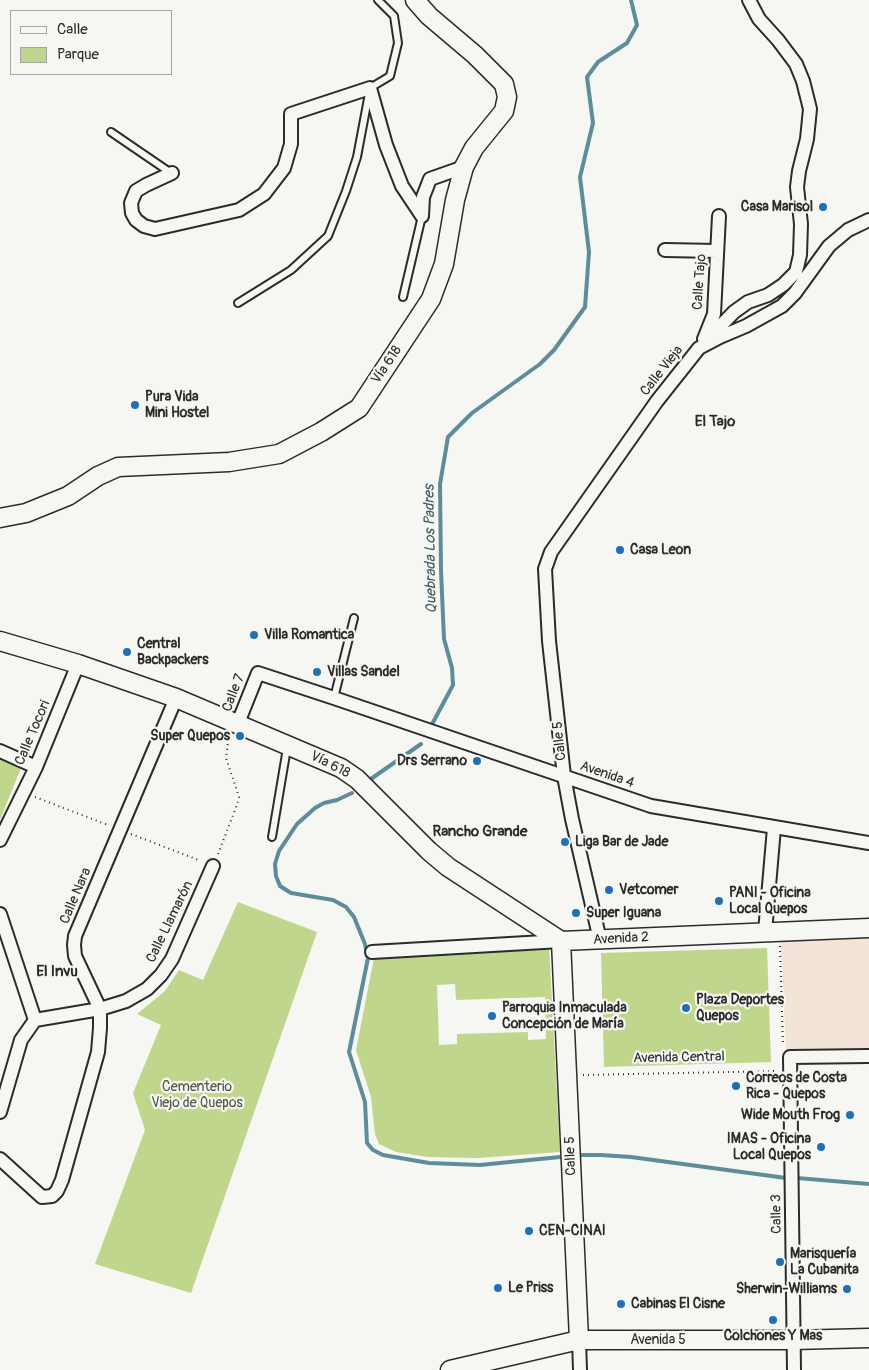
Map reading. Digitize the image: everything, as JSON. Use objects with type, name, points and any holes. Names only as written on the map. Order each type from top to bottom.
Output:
[{"type":"street","name":"Vía 618","points":[[0,518],[26,513],[68,496],[98,476],[118,467],[229,462],[279,454],[321,432],[358,408],[431,299],[444,264],[454,200],[464,167],[474,148],[504,111],[507,98],[504,84],[475,55],[429,16],[415,0]]},
{"type":"street","points":[[699,348],[734,312],[748,302],[768,295],[783,286],[796,272],[800,255],[799,171],[808,139],[810,109],[803,81],[796,64],[759,18],[749,0]]},
{"type":"street","points":[[172,173],[136,191],[131,203],[132,213],[136,220],[144,226],[155,228],[239,210],[264,194],[284,168],[291,144],[291,114],[370,88],[386,145],[402,186],[422,216]]},
{"type":"street","points":[[422,216],[423,197],[430,179],[464,167]]},
{"type":"street","name":"Calle Tajo","points":[[699,348],[714,314],[719,216]]},
{"type":"street","name":"Calle Vieja","points":[[545,569],[551,552],[593,490],[657,401],[699,348],[746,326],[782,306],[795,294],[829,246],[848,230],[869,220]]},
{"type":"street","points":[[665,250],[717,251]]},
{"type":"street","name":"Calle 5","points":[[545,569],[549,641],[564,776],[600,940]]},
{"type":"street","name":"Vía 618","points":[[0,641],[78,664],[176,698],[342,768],[357,779],[428,851],[448,867],[562,941]]},
{"type":"street","name":"Calle Tocori","points":[[0,839],[36,767],[78,664]]},
{"type":"street","name":"Avenida 4","points":[[258,673],[650,806],[869,844]]},
{"type":"street","name":"Calle 7","points":[[235,722],[258,673]]},
{"type":"street","name":"Calle Nara","points":[[0,1159],[42,1197],[52,1196],[57,1191],[62,1180],[98,1052],[100,1028],[100,1009],[75,956],[75,936],[176,698]]},
{"type":"street","points":[[0,751],[36,767]]},
{"type":"street","points":[[772,932],[774,828]]},
{"type":"street","name":"Calle Llamarón","points":[[35,1020],[100,1009],[126,1001],[147,989],[172,960],[213,866]]},
{"type":"street","points":[[0,914],[35,1020],[21,1040],[0,1112]]},
{"type":"street","name":"Avenida 2","points":[[372,952],[562,941],[869,928]]},
{"type":"street","name":"Calle 5","points":[[562,941],[580,1370]]},
{"type":"street","points":[[787,1054],[869,1056]]},
{"type":"street","name":"Calle 3","points":[[787,1054],[790,1070],[794,1370]]},
{"type":"street","name":"Avenida 5","points":[[450,1370],[578,1340],[869,1338]]},
{"type":"lane","points":[[238,303],[291,270],[328,236],[357,158],[370,88],[390,76],[398,43],[394,16],[378,0]]},
{"type":"lane","points":[[111,132],[172,173]]},
{"type":"lane","points":[[403,297],[422,216]]},
{"type":"lane","points":[[334,698],[354,618]]},
{"type":"lane","points":[[272,837],[288,744]]},
{"type":"path","points":[[213,866],[239,797],[226,758],[235,722]]},
{"type":"path","points":[[772,932],[787,1054]]},
{"type":"path","name":"Avenida Central","points":[[568,1076],[790,1070]]},
{"type":"shaded area","points":[[869,937],[869,1050],[786,1052],[781,941]]},
{"type":"green space","points":[[0,760],[21,768],[0,820]]},
{"type":"green space","name":"Cementerio Viejo de Quepos","points":[[238,902],[317,932],[191,1293],[95,1264],[145,1130],[133,1093],[161,1025],[137,1014],[165,991],[179,970],[203,980]]},
{"type":"green space","points":[[549,946],[560,1152],[478,1158],[428,1157],[396,1152],[379,1144],[375,1134],[371,1097],[356,1050],[374,958]],"holes":[[[455,984],[456,1000],[545,997],[546,1039],[528,1040],[528,1032],[457,1034],[457,1044],[439,1045],[437,985]]]},
{"type":"green space","name":"Plaza Deportes Quepos","points":[[767,948],[771,1062],[604,1067],[601,953]]},
{"type":"waterway","name":"Quebrada Los Padres","points":[[430,728],[453,685],[452,668],[444,639],[441,571],[440,484],[448,437],[472,413],[540,364],[554,350],[585,307],[589,252],[580,177],[593,123],[587,77],[598,62],[627,43],[637,25],[631,0]]},
{"type":"waterway","name":"Quebrada Los Padres","points":[[368,781],[421,744]]},
{"type":"waterway","name":"Quebrada Los Padres","points":[[352,793],[315,808],[297,824],[279,851],[275,864],[276,876],[280,886],[291,893],[333,900],[346,907],[354,917],[365,944],[368,958],[349,1052],[365,1102],[367,1143],[373,1150],[383,1155],[429,1163],[480,1165],[560,1157]]},
{"type":"waterway","name":"Quebrada Los Padres","points":[[581,1155],[631,1157],[786,1178]]},
{"type":"waterway","name":"Quebrada Los Padres","points":[[797,1178],[869,1184]]},
{"type":"place","name":"Casa Marisol","points":[[823,207]]},
{"type":"place","name":"Pura Vida Mini Hostel","points":[[135,405]]},
{"type":"place","name":"Casa Leon","points":[[620,550]]},
{"type":"place","name":"Villa Romantica","points":[[254,635]]},
{"type":"place","name":"Central Backpackers","points":[[127,652]]},
{"type":"place","name":"Villas Sandel","points":[[317,672]]},
{"type":"place","name":"Super Quepos","points":[[240,736]]},
{"type":"place","name":"Drs Serrano","points":[[477,761]]},
{"type":"place","name":"Liga Bar de Jade","points":[[565,842]]},
{"type":"place","name":"Vetcomer","points":[[609,890]]},
{"type":"place","name":"PANI - Oficina Local Quepos","points":[[719,901]]},
{"type":"place","name":"Super Iguana","points":[[576,913]]},
{"type":"place","name":"Plaza Deportes Quepos","points":[[686,1008]]},
{"type":"place","name":"Parroquia Inmaculada Concepción de María","points":[[492,1016]]},
{"type":"place","name":"Correos de Costa Rica - Quepos","points":[[736,1086]]},
{"type":"place","name":"Wide Mouth Frog","points":[[850,1115]]},
{"type":"place","name":"IMAS - Oficina Local Quepos","points":[[821,1147]]},
{"type":"place","name":"CEN-CINAI","points":[[529,1231]]},
{"type":"place","name":"Marisquería La Cubanita","points":[[780,1262]]},
{"type":"place","name":"Le Priss","points":[[498,1288]]},
{"type":"place","name":"Sherwin-Williams","points":[[847,1289]]},
{"type":"place","name":"Cabinas El Cisne","points":[[621,1304]]},
{"type":"place","name":"Colchones Y Mas","points":[[773,1320]]},
{"type":"district","name":"El Tajo","points":[[715,422]]},
{"type":"district","name":"Rancho Grande","points":[[480,832]]},
{"type":"district","name":"El Invu","points":[[57,972]]}]
